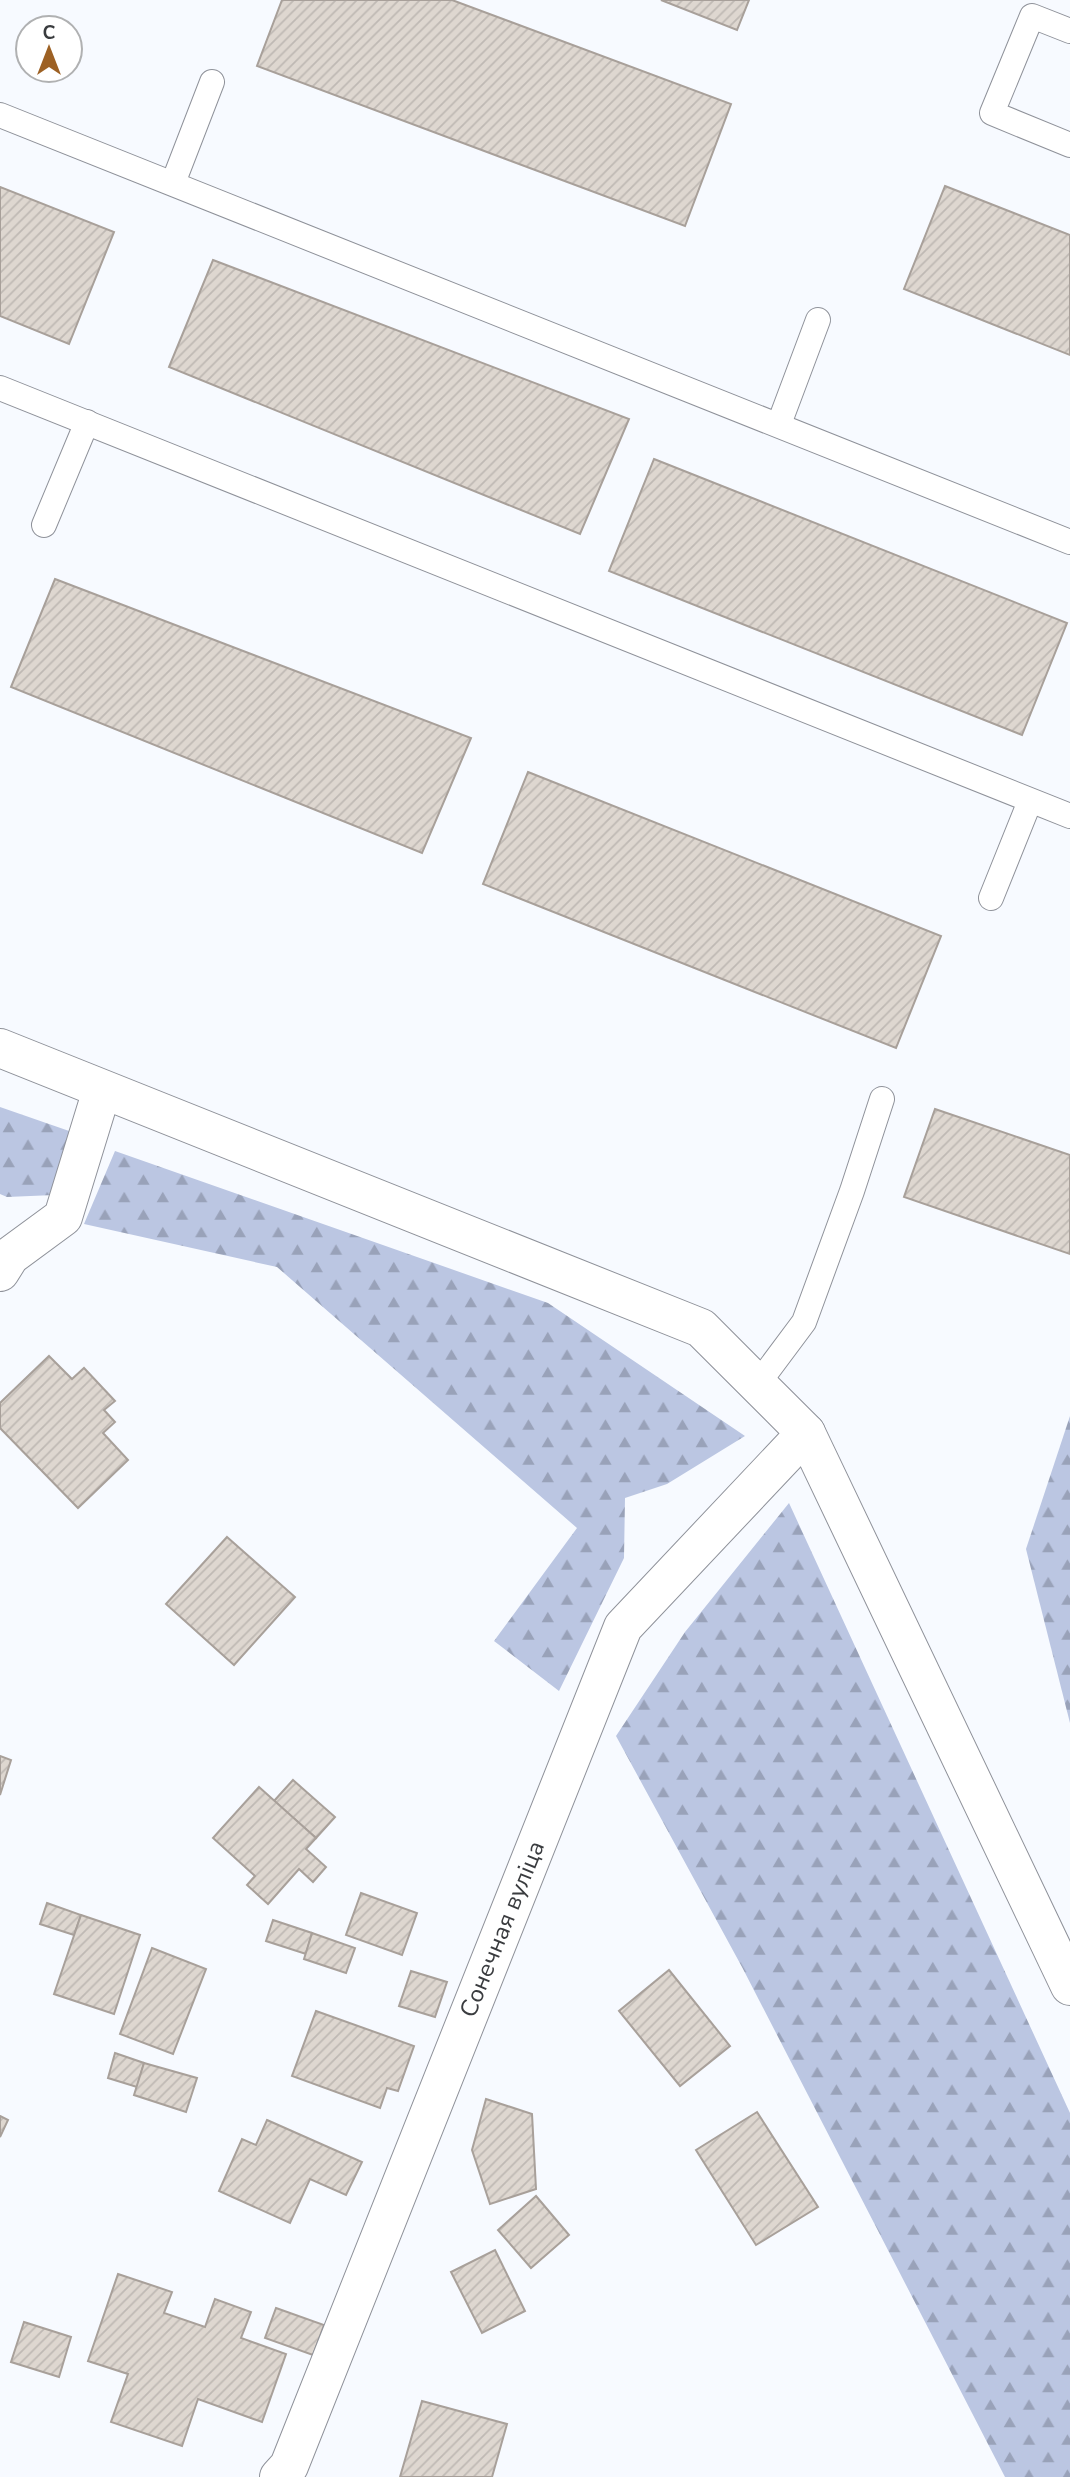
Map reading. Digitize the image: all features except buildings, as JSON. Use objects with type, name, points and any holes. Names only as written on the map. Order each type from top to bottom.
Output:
[{"type":"main road","points":[[0,1048],[701,1328],[806,1433],[1070,1986]]},
{"type":"main road","points":[[3,1259],[63,1217],[102,1090]]},
{"type":"main road","name":"Сонечная вуліца","points":[[279,2477],[289,2466],[622,1628],[806,1433]]},
{"type":"lane","points":[[1070,31],[1036,8],[992,113],[1070,145]]},
{"type":"lane","points":[[173,183],[212,82]]},
{"type":"lane","points":[[0,115],[1070,542]]},
{"type":"lane","points":[[779,424],[818,320]]},
{"type":"lane","points":[[0,388],[1070,816]]},
{"type":"lane","points":[[44,525],[87,422]]},
{"type":"lane","points":[[991,898],[1030,801]]},
{"type":"lane","points":[[757,1385],[804,1322],[882,1099]]},
{"type":"green space","points":[[0,1107],[72,1132],[54,1195],[7,1197],[0,1194]]},
{"type":"green space","points":[[115,1151],[548,1303],[745,1436],[667,1484],[625,1498],[624,1558],[559,1691],[494,1641],[577,1528],[277,1267],[84,1224]]},
{"type":"green space","points":[[1070,1416],[1070,1723],[1026,1549]]},
{"type":"green space","points":[[789,1503],[1070,2113],[1070,2477],[1005,2477],[742,1967],[616,1736],[685,1632]]}]
